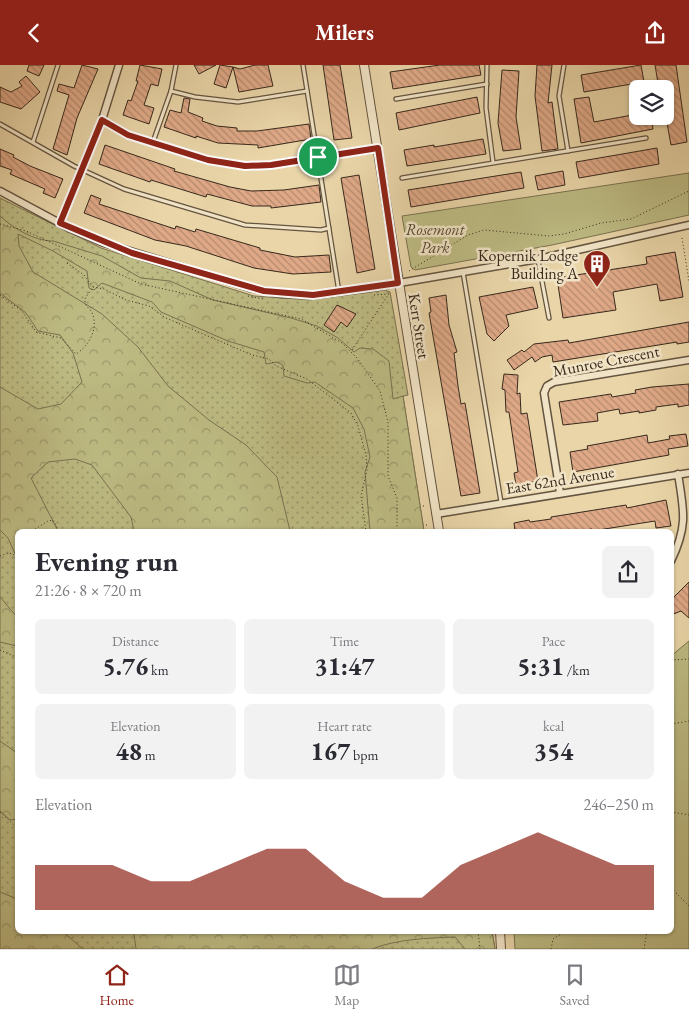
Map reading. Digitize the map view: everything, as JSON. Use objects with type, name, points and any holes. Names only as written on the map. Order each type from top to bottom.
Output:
[{"type":"street","points":[[60,223],[102,120],[119,65]]},
{"type":"street","name":"Kerr Street","points":[[364,65],[439,529]]},
{"type":"street","points":[[102,120],[128,135],[208,160],[245,166],[271,165],[378,148]]},
{"type":"street","points":[[0,191],[60,223],[132,253],[250,288],[282,294],[313,295],[398,283],[538,259],[689,225]]},
{"type":"street","name":"Munroe Crescent","points":[[560,493],[544,393],[547,386],[554,382],[689,360]]},
{"type":"street","name":"East 62nd Avenue","points":[[436,514],[689,473]]},
{"type":"street","points":[[674,555],[682,538],[684,517],[678,474]]},
{"type":"street","points":[[500,934],[500,949]]},
{"type":"lane","points":[[33,142],[58,65]]},
{"type":"lane","points":[[153,143],[172,91],[176,65]]},
{"type":"lane","points":[[303,65],[339,292]]},
{"type":"lane","points":[[487,65],[486,108],[493,162]]},
{"type":"lane","points":[[564,65],[559,95],[568,151]]},
{"type":"lane","points":[[396,99],[487,84]]},
{"type":"lane","points":[[172,91],[195,97],[238,102],[307,91]]},
{"type":"lane","points":[[0,124],[82,169],[124,189],[245,225],[321,231],[329,228]]},
{"type":"lane","points":[[402,178],[646,138]]},
{"type":"lane","points":[[538,259],[549,318]]},
{"type":"lane","points":[[462,271],[501,503]]},
{"type":"path","points":[[409,271],[468,235],[484,230],[549,236],[564,234],[601,223],[631,219],[689,191]]},
{"type":"path","points":[[0,224],[26,231],[141,284],[301,319],[342,343],[351,351],[380,391],[386,414],[388,476],[397,498],[397,529]]},
{"type":"path","points":[[682,238],[689,281]]},
{"type":"path","points":[[67,263],[84,275],[93,287],[104,289],[126,300],[149,306],[166,318],[252,355],[268,359],[276,366],[307,379],[351,413],[358,426],[366,455],[367,470],[361,497],[366,529]]},
{"type":"path","points":[[0,295],[22,311],[36,332],[61,338],[76,354],[93,334],[94,323],[91,311],[85,303],[85,298],[93,287]]},
{"type":"path","points":[[351,351],[388,294]]},
{"type":"path","points":[[34,529],[53,520],[58,529]]},
{"type":"path","points":[[0,556],[8,553],[13,554],[15,557]]},
{"type":"path","points":[[0,650],[15,656]]},
{"type":"path","points":[[674,660],[689,659]]},
{"type":"path","points":[[674,724],[689,721]]},
{"type":"path","points":[[0,811],[15,826]]},
{"type":"path","points":[[674,813],[689,815]]},
{"type":"path","points":[[674,891],[689,906]]},
{"type":"path","points":[[478,934],[480,949]]},
{"type":"path","points":[[551,949],[553,939],[561,934]]},
{"type":"path","points":[[644,949],[646,934]]},
{"type":"green space","name":"Rosemont Park","points":[[689,173],[689,215],[552,245],[415,270],[411,267],[402,216]]},
{"type":"green space","points":[[0,198],[101,248],[254,296],[310,300],[385,290],[390,292],[408,395],[403,396],[424,529],[15,529],[15,934],[492,934],[495,949],[0,949]]},
{"type":"green space","points":[[0,216],[17,229],[31,236],[102,256],[141,278],[170,281],[213,300],[317,326],[338,338],[354,352],[360,348],[373,349],[389,361],[393,399],[403,396],[424,529],[370,529],[365,472],[370,457],[364,429],[353,408],[315,382],[307,383],[284,376],[283,365],[277,362],[266,364],[264,352],[228,341],[161,312],[152,302],[102,283],[94,290],[89,288],[87,271],[53,251],[18,234],[19,246],[33,272],[102,314],[138,347],[168,386],[209,420],[246,445],[277,477],[290,529],[134,529],[131,517],[92,465],[75,459],[48,462],[31,478],[57,529],[15,529],[15,554],[8,538],[0,530],[0,387],[38,409],[61,404],[82,382],[73,353],[60,335],[38,331],[26,313],[0,293]]},
{"type":"green space","points":[[0,597],[15,615],[15,646],[0,642]]},
{"type":"green space","points":[[689,641],[689,949],[515,949],[514,934],[674,934],[674,654]]},
{"type":"green space","points":[[0,741],[15,752],[15,819],[10,820],[0,811]]},
{"type":"green space","points":[[0,892],[15,898],[15,934],[66,934],[83,949],[0,949]]},
{"type":"green space","points":[[134,934],[492,934],[495,949],[465,949],[455,937],[402,941],[372,949],[136,949]]},
{"type":"building","points":[[29,65],[44,65],[39,76],[27,71]]},
{"type":"building","points":[[82,65],[98,69],[77,118],[67,155],[53,149],[69,95],[57,91],[59,84],[74,88]]},
{"type":"building","points":[[140,65],[162,69],[158,86],[151,84],[144,105],[154,108],[149,124],[123,115],[128,100],[131,101],[138,81],[136,81]]},
{"type":"building","points":[[194,65],[216,65],[199,74]]},
{"type":"building","points":[[220,65],[233,67],[226,88],[214,84]]},
{"type":"building","points":[[255,65],[268,65],[273,86],[239,92],[233,67],[240,69]]},
{"type":"building","points":[[323,65],[340,65],[352,138],[334,140]]},
{"type":"building","points":[[440,65],[479,65],[481,75],[393,89],[390,72]]},
{"type":"building","points":[[537,65],[552,65],[548,103],[552,102],[558,149],[542,151],[535,96]]},
{"type":"building","points":[[641,65],[644,80],[629,80],[629,84],[584,92],[581,75]]},
{"type":"building","points":[[655,65],[676,65],[687,142],[671,145],[667,125],[674,125],[674,80],[658,80]]},
{"type":"building","points":[[502,70],[519,71],[516,117],[521,149],[503,151],[498,123]]},
{"type":"building","points":[[26,76],[40,92],[21,109],[0,102],[0,87],[11,92],[22,86],[19,82]]},
{"type":"building","points":[[477,97],[480,113],[399,130],[396,113]]},
{"type":"building","points":[[589,97],[594,122],[629,116],[629,125],[652,125],[653,129],[581,143],[574,99]]},
{"type":"building","points":[[184,98],[190,99],[188,112],[203,118],[202,121],[217,126],[237,128],[237,131],[257,131],[309,124],[311,139],[258,148],[258,145],[218,143],[164,127],[170,110],[181,113]]},
{"type":"building","points":[[483,139],[486,154],[407,166],[404,150]]},
{"type":"building","points":[[105,145],[175,169],[174,171],[251,191],[284,190],[319,185],[321,202],[271,208],[271,206],[252,206],[207,194],[206,197],[151,180],[150,182],[99,164]]},
{"type":"building","points":[[657,148],[659,164],[579,178],[576,162]]},
{"type":"building","points":[[0,149],[14,155],[13,157],[30,166],[63,179],[55,198],[43,193],[45,189],[10,174],[12,170],[0,166]]},
{"type":"building","points":[[563,171],[565,185],[538,190],[535,176]]},
{"type":"building","points":[[521,172],[524,188],[411,207],[408,190]]},
{"type":"building","points":[[359,175],[375,269],[357,273],[341,178]]},
{"type":"building","points":[[91,195],[101,199],[99,204],[175,229],[176,226],[195,232],[196,229],[260,248],[260,250],[295,257],[329,255],[331,272],[293,274],[254,268],[186,246],[155,240],[84,213]]},
{"type":"building","name":"Kopernik Lodge Building A","points":[[675,252],[683,297],[660,301],[657,284],[613,292],[616,310],[563,318],[557,278],[647,264],[646,257]]},
{"type":"building","points":[[533,287],[538,308],[506,315],[509,326],[494,341],[487,334],[479,297]]},
{"type":"building","points":[[446,295],[449,325],[457,352],[454,353],[461,404],[465,403],[480,493],[461,496],[429,313],[431,312],[429,298]]},
{"type":"building","points":[[337,305],[356,314],[347,327],[341,322],[334,332],[324,325]]},
{"type":"building","points":[[689,322],[689,342],[677,344],[677,342],[553,362],[552,355],[542,357],[535,362],[532,357],[514,370],[507,360],[522,350],[524,352],[534,344],[568,340],[569,343]]},
{"type":"building","points":[[504,374],[518,375],[517,394],[520,393],[521,414],[527,413],[538,481],[516,485],[514,473],[518,472],[509,412],[506,412],[505,390],[502,389]]},
{"type":"building","points":[[689,384],[689,405],[678,407],[678,404],[656,407],[656,410],[639,413],[639,411],[620,414],[619,409],[597,413],[598,421],[563,425],[559,402],[611,394],[612,397],[636,393],[635,390],[652,387]]},
{"type":"building","points":[[686,434],[688,446],[668,449],[669,455],[573,472],[570,452],[588,449],[587,446],[647,435],[648,443],[670,439],[669,436]]},
{"type":"building","points":[[666,500],[671,526],[656,528],[655,521],[605,529],[515,529],[514,523],[529,520],[530,522],[551,519],[551,517],[626,505],[627,508]]},
{"type":"building","points":[[689,582],[689,618],[681,611],[674,614],[674,597]]},
{"type":"place","name":"Kopernik Lodge Building A","points":[[597,288]]},
{"type":"route","points":[[102,120],[128,135],[208,160],[227,164],[245,166],[271,165],[318,157],[378,148],[398,283],[313,295],[282,294],[264,291],[132,253],[104,243],[60,223],[102,120]]}]
